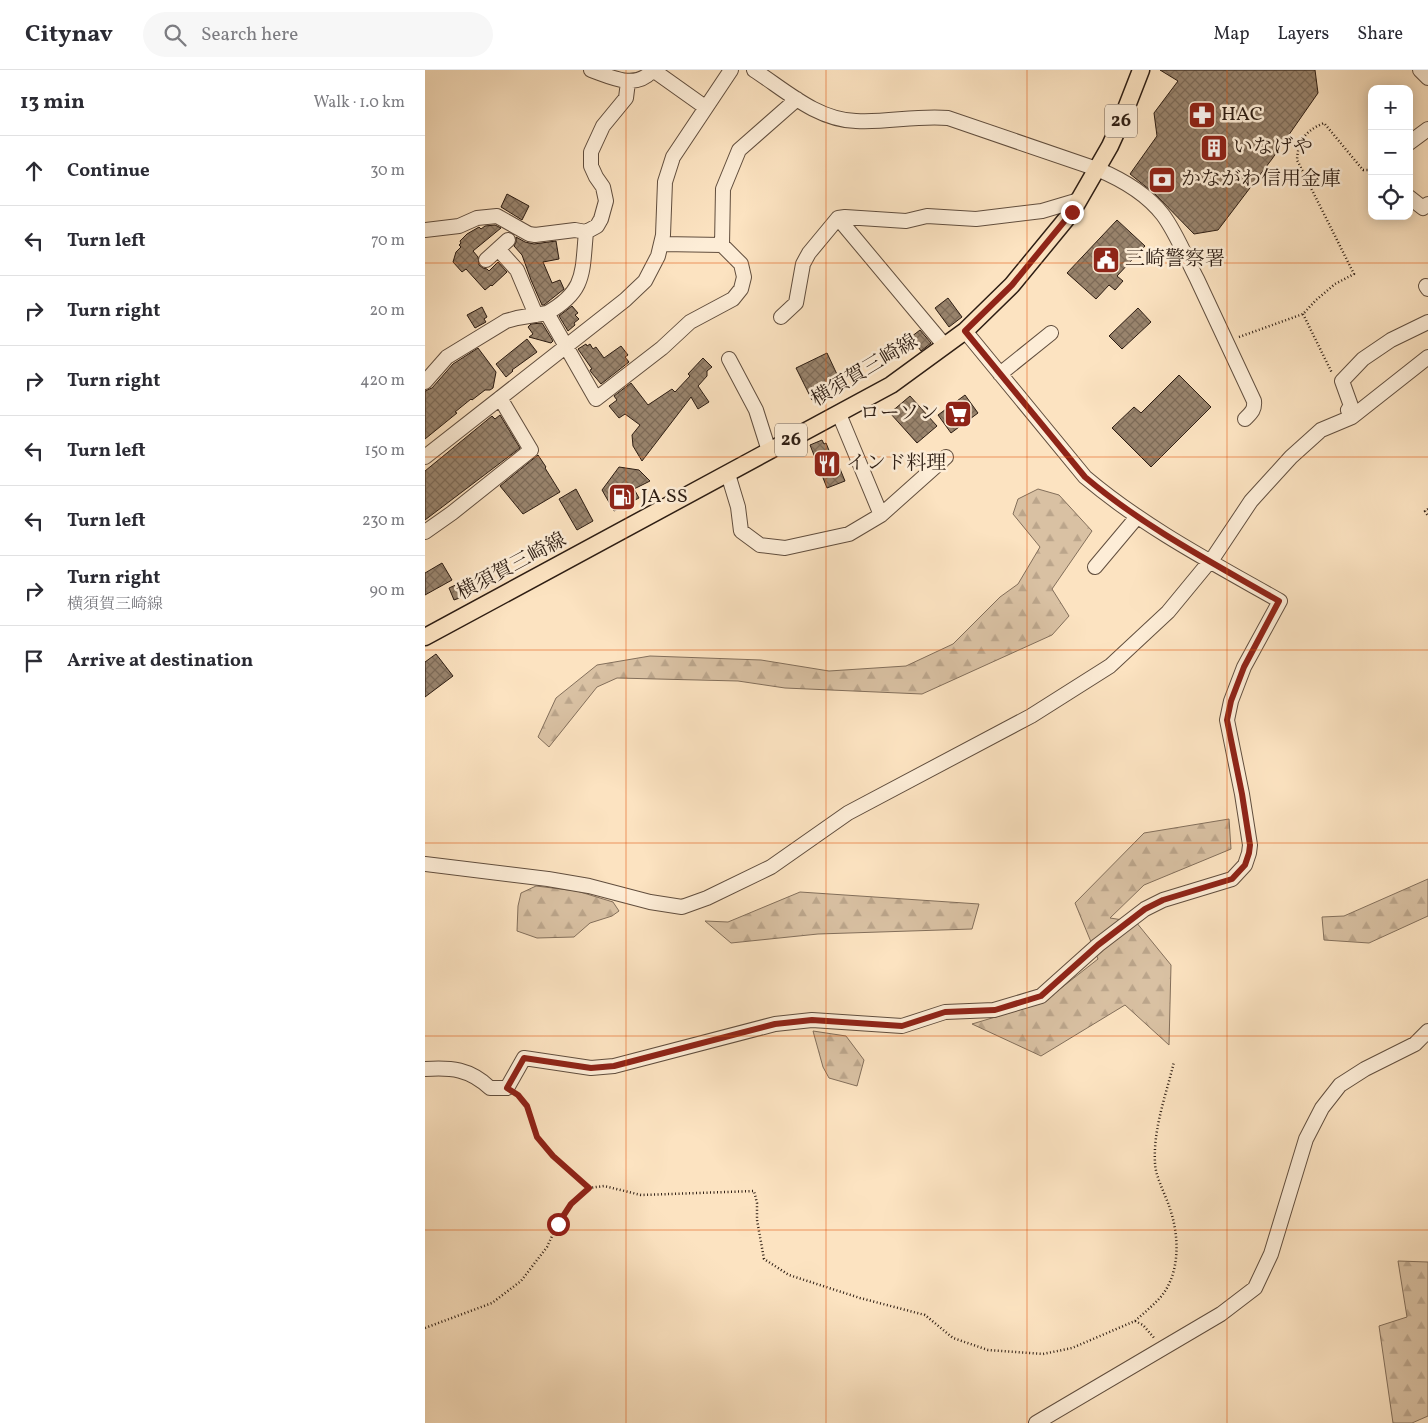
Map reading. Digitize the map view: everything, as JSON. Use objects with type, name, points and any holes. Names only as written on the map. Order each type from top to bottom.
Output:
[{"type":"main road","name":"横須賀三崎線","points":[[425,638],[891,385],[965,331],[1005,292],[1033,260],[1059,229],[1079,200],[1120,124],[1141,70]]},
{"type":"street","points":[[591,70],[628,82],[643,79],[652,70],[705,107]]},
{"type":"street","points":[[425,457],[645,281],[655,265],[662,244],[664,190],[669,165],[678,148],[731,70]]},
{"type":"street","points":[[754,70],[797,99],[827,116],[854,121],[930,117],[948,118],[1097,169],[1137,192],[1163,214],[1176,236],[1227,342],[1254,401],[1255,407],[1252,413],[1245,419]]},
{"type":"street","points":[[1420,70],[1428,78]]},
{"type":"street","points":[[425,230],[459,226],[477,218],[497,216],[529,234],[535,235],[575,230],[586,232],[597,226],[601,219],[605,201],[603,187],[591,166],[591,152],[603,126],[626,98],[628,82]]},
{"type":"street","points":[[486,260],[503,245],[541,314],[566,346],[596,399],[663,348],[690,322],[733,299],[741,289],[744,277],[741,264],[723,245],[723,189],[739,150],[797,99]]},
{"type":"street","points":[[1413,141],[1428,129]]},
{"type":"street","points":[[781,317],[796,302],[803,264],[809,253],[839,218],[906,221],[927,216],[976,219],[1042,211],[1079,200]]},
{"type":"street","points":[[1413,200],[1423,208],[1428,204]]},
{"type":"street","points":[[839,218],[945,346]]},
{"type":"street","points":[[425,382],[447,356],[506,321],[541,314],[567,300],[579,283],[583,267],[586,232]]},
{"type":"street","points":[[662,244],[723,245]]},
{"type":"street","points":[[1350,413],[1351,406],[1342,380],[1363,359],[1384,344],[1428,322]]},
{"type":"street","points":[[425,1069],[444,1068],[463,1071],[479,1078],[490,1088],[507,1088],[524,1058],[591,1068],[614,1066],[775,1024],[812,1020],[902,1026],[945,1012],[995,1010],[1041,996],[1098,945],[1145,909],[1163,900],[1232,879],[1245,865],[1250,845],[1227,720],[1231,701],[1244,667],[1279,601],[1137,517],[1085,477],[965,331]]},
{"type":"street","points":[[1000,374],[1051,333]]},
{"type":"street","points":[[425,864],[548,879],[589,886],[650,902],[682,907],[707,898],[771,867],[848,813],[1031,716],[1110,666],[1168,612],[1209,561],[1251,501],[1291,458],[1321,430],[1350,413],[1428,357]]},
{"type":"street","points":[[729,359],[756,410],[769,451]]},
{"type":"street","points":[[425,532],[531,450],[500,398]]},
{"type":"street","points":[[839,414],[881,515]]},
{"type":"street","points":[[728,474],[738,507],[741,530],[760,545],[785,548],[849,534],[881,515],[946,457]]},
{"type":"street","points":[[1095,567],[1137,517]]},
{"type":"street","points":[[1036,1423],[1221,1314],[1255,1288],[1271,1254],[1305,1139],[1322,1108],[1340,1085],[1365,1069],[1415,1044],[1428,1031]]},
{"type":"path","points":[[1227,342],[1303,314],[1315,300],[1335,284],[1354,274],[1297,160],[1298,147],[1304,136],[1313,128],[1323,123],[1363,170],[1368,170]]},
{"type":"path","points":[[1303,314],[1328,366]]},
{"type":"path","points":[[1428,508],[1425,511],[1428,516]]},
{"type":"path","points":[[425,1328],[492,1302],[521,1281],[547,1247],[558,1224],[571,1204],[589,1188],[604,1186],[641,1195],[754,1191],[764,1259],[789,1275],[860,1298],[925,1314],[953,1338],[988,1350],[1043,1354],[1072,1348],[1135,1320],[1159,1299],[1170,1281],[1176,1261],[1176,1236],[1171,1210],[1155,1165],[1155,1138],[1173,1062]]},
{"type":"path","points":[[507,1088],[518,1095],[527,1106],[537,1137],[553,1156],[589,1188]]},
{"type":"path","points":[[1135,1320],[1143,1325],[1163,1348]]},
{"type":"green space","points":[[1038,489],[1059,495],[1092,531],[1052,589],[1069,616],[1052,635],[922,694],[785,688],[738,681],[617,678],[597,687],[549,747],[538,737],[556,698],[597,665],[650,656],[761,660],[829,671],[906,666],[953,644],[1000,597],[1018,584],[1040,547],[1013,514],[1018,499]]},
{"type":"green space","points":[[1229,819],[1231,849],[1144,885],[1110,918],[1136,922],[1171,965],[1169,1045],[1125,1005],[1041,1056],[972,1024],[1042,1003],[1098,959],[1075,903],[1144,833]]},
{"type":"green space","points":[[1428,879],[1428,916],[1369,943],[1324,940],[1322,917],[1344,916]]},
{"type":"green space","points":[[536,886],[577,891],[613,902],[619,911],[612,916],[590,923],[574,937],[537,938],[517,931],[518,906],[521,893]]},
{"type":"green space","points":[[800,892],[979,904],[972,929],[818,934],[731,943],[705,921],[728,922]]},
{"type":"green space","points":[[813,1031],[846,1036],[864,1060],[857,1086],[829,1078],[823,1067]]},
{"type":"green space","points":[[1398,1261],[1428,1262],[1428,1416],[1412,1423],[1393,1423],[1379,1326],[1407,1317]]},
{"type":"building","name":"いなげや","points":[[1160,70],[1315,70],[1318,93],[1272,159],[1218,230],[1194,234],[1155,194],[1130,174],[1157,136],[1154,113],[1178,81]]},
{"type":"building","points":[[507,194],[529,206],[522,220],[501,207]]},
{"type":"building","name":"三崎警察署","points":[[1117,220],[1145,246],[1117,276],[1123,281],[1115,290],[1109,285],[1096,299],[1067,273]]},
{"type":"building","points":[[495,225],[501,228],[473,251],[478,257],[479,265],[483,268],[489,271],[498,262],[507,272],[485,290],[466,269],[462,272],[453,262],[456,252],[461,247],[459,245],[460,241],[467,234],[479,227],[481,229],[485,226]]},
{"type":"building","points":[[516,237],[534,244],[556,241],[559,259],[543,262],[552,283],[560,280],[564,289],[544,305],[542,305],[531,280],[522,255],[514,246]]},
{"type":"building","points":[[948,298],[962,317],[949,327],[935,308]]},
{"type":"building","points":[[572,306],[578,313],[575,315],[579,319],[568,331],[559,316]]},
{"type":"building","points":[[482,307],[487,317],[484,319],[486,322],[475,328],[467,315]]},
{"type":"building","points":[[1138,308],[1151,322],[1122,349],[1109,336]]},
{"type":"building","points":[[542,323],[553,341],[551,343],[529,337],[533,334],[528,327],[531,324]]},
{"type":"building","points":[[920,330],[931,343],[921,351],[911,337]]},
{"type":"building","points":[[527,339],[537,352],[512,370],[506,377],[496,364]]},
{"type":"building","points":[[586,344],[587,346],[590,344],[593,349],[596,347],[604,358],[621,346],[628,355],[625,357],[629,362],[601,384],[591,372],[590,370],[592,369],[578,349]]},
{"type":"building","points":[[478,348],[496,372],[493,388],[485,390],[471,399],[425,439],[425,391],[432,388],[453,364]]},
{"type":"building","points":[[827,353],[842,385],[812,400],[796,368]]},
{"type":"building","points":[[703,358],[712,367],[707,371],[707,376],[698,386],[709,402],[698,409],[691,397],[642,461],[633,446],[632,435],[640,425],[625,414],[619,418],[609,406],[617,400],[614,396],[631,383],[648,405],[672,389],[675,392]]},
{"type":"building","points":[[1179,375],[1211,407],[1151,467],[1112,428],[1134,407],[1141,413]]},
{"type":"building","name":"ローソン","points":[[965,395],[978,413],[951,433],[938,415]]},
{"type":"building","points":[[910,396],[937,426],[917,443],[890,413]]},
{"type":"building","points":[[500,415],[520,448],[425,520],[425,471],[492,416],[495,419]]},
{"type":"building","points":[[822,440],[824,444],[826,443],[835,465],[838,464],[845,481],[827,488],[810,445]]},
{"type":"building","points":[[538,455],[560,492],[523,514],[500,486]]},
{"type":"building","points":[[619,467],[639,470],[650,481],[634,489],[639,498],[614,511],[602,490]]},
{"type":"building","points":[[576,489],[593,521],[577,530],[559,499]]},
{"type":"building","points":[[442,563],[452,580],[425,595],[425,573]]},
{"type":"building","points":[[460,583],[465,596],[454,600],[449,588]]},
{"type":"building","points":[[436,654],[453,676],[425,697],[425,662]]},
{"type":"place","name":"HAC","points":[[1202,115]]},
{"type":"place","name":"いなげや","points":[[1214,148]]},
{"type":"place","name":"かながわ信用金庫","points":[[1162,180]]},
{"type":"place","name":"三崎警察署","points":[[1106,260]]},
{"type":"place","name":"ローソン","points":[[958,414]]},
{"type":"place","name":"インド料理","points":[[827,464]]},
{"type":"place","name":"JA SS","points":[[622,497]]},
{"type":"route","points":[[558,1224],[571,1204],[589,1188],[553,1156],[537,1137],[527,1106],[518,1095],[507,1088],[524,1058],[591,1068],[614,1066],[775,1024],[812,1020],[902,1026],[945,1012],[995,1010],[1041,996],[1098,945],[1145,909],[1163,900],[1232,879],[1245,865],[1250,845],[1248,828],[1227,720],[1231,701],[1244,667],[1279,601],[1137,517],[1085,477],[965,331],[1012,285],[1072,212]]}]
